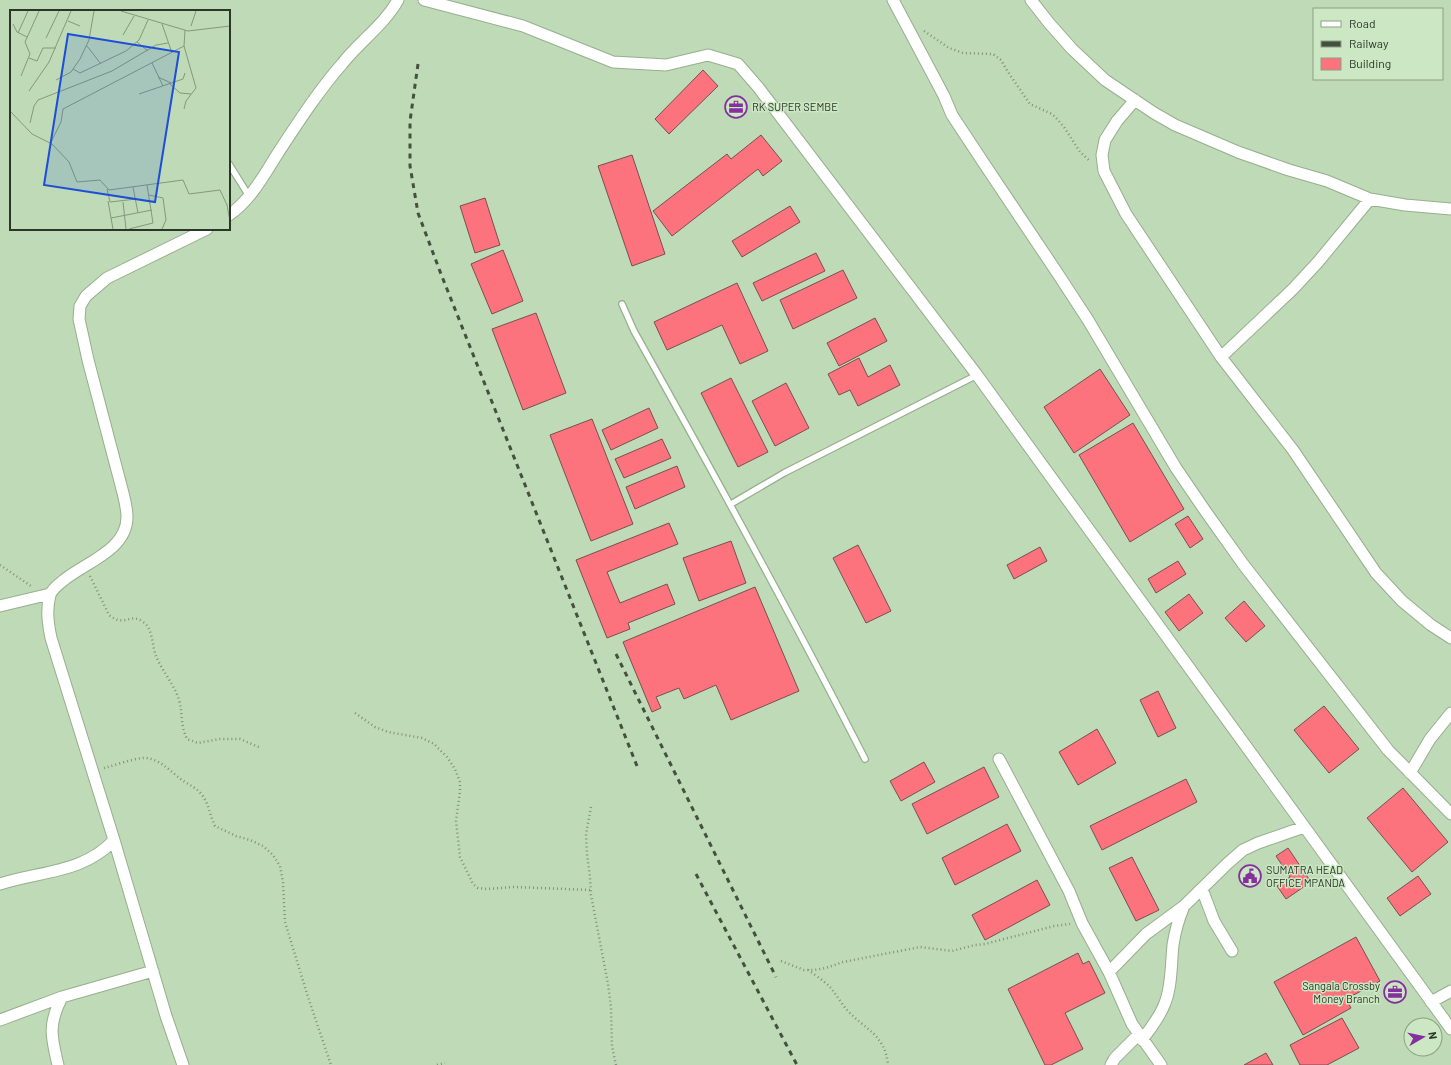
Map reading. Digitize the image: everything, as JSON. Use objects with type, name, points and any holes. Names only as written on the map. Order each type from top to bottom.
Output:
[{"type":"street","points":[[230,214],[258,185],[293,130],[341,64],[392,11],[398,0]]},
{"type":"street","points":[[424,0],[523,26],[614,62],[666,65],[708,55],[738,64],[758,87],[977,374],[1451,1029]]},
{"type":"street","points":[[892,0],[944,96],[952,115],[1088,320],[1180,474],[1248,570],[1388,750],[1451,814]]},
{"type":"street","points":[[1031,0],[1072,49],[1105,80],[1154,113],[1175,125],[1238,152],[1289,170],[1327,181],[1370,199],[1451,209]]},
{"type":"street","points":[[1135,100],[1117,121],[1105,140],[1102,155],[1104,171],[1126,214],[1221,357],[1293,450],[1376,573],[1402,601],[1431,625],[1451,638]]},
{"type":"street","points":[[1221,357],[1262,320],[1293,289],[1318,262],[1370,199]]},
{"type":"street","points":[[183,1065],[166,1016],[114,840],[51,638],[47,615],[50,594],[57,586],[105,554],[119,540],[127,519],[126,508],[115,463],[88,360],[80,320],[80,306],[86,296],[107,278],[205,230]]},
{"type":"street","points":[[0,606],[50,594]]},
{"type":"street","points":[[1410,773],[1430,739],[1451,713]]},
{"type":"street","points":[[999,759],[1069,891],[1082,922],[1109,972],[1132,1024],[1140,1038],[1161,1065]]},
{"type":"street","points":[[1109,972],[1146,934],[1184,906],[1243,850],[1258,843],[1304,827]]},
{"type":"street","points":[[0,872],[2,883],[77,865],[95,857],[105,850],[114,840]]},
{"type":"street","points":[[1202,889],[1214,921],[1232,951]]},
{"type":"street","points":[[1111,1065],[1115,1058],[1140,1038],[1153,1025],[1165,1003],[1172,963],[1173,944],[1177,924],[1184,906]]},
{"type":"street","points":[[0,1020],[62,997],[153,971]]},
{"type":"street","points":[[1431,1002],[1451,991]]},
{"type":"street","points":[[58,1065],[52,1039],[52,1024],[54,1012],[62,997]]},
{"type":"lane","points":[[230,166],[249,196]]},
{"type":"lane","points":[[622,304],[634,331],[731,504],[865,759]]},
{"type":"lane","points":[[731,504],[784,473],[977,374]]},
{"type":"path","points":[[904,21],[925,32],[949,48],[963,53],[992,54],[1001,60],[1030,104],[1052,114],[1058,119],[1080,152],[1104,171]]},
{"type":"path","points":[[0,565],[33,588],[39,596]]},
{"type":"path","points":[[85,566],[109,615],[122,622],[132,618],[138,619],[144,622],[148,627],[157,657],[176,691],[179,701],[181,724],[187,738],[198,743],[220,739],[240,739],[261,748]]},
{"type":"path","points":[[355,713],[375,727],[388,732],[422,738],[434,744],[447,757],[455,769],[460,782],[456,821],[460,857],[473,884],[478,888],[487,889],[514,887],[591,890]]},
{"type":"path","points":[[92,771],[143,758],[151,759],[163,765],[179,778],[195,787],[202,794],[215,826],[236,836],[264,846],[273,855],[280,866],[283,882],[286,922],[308,997],[331,1065]]},
{"type":"path","points":[[591,807],[586,834],[591,890],[608,984],[611,1007],[612,1046],[616,1065]]},
{"type":"path","points":[[807,970],[826,968],[843,962],[920,947],[952,951],[1054,926],[1082,922]]},
{"type":"path","points":[[781,961],[807,970],[829,987],[848,1011],[876,1035],[884,1046],[887,1054],[888,1065]]},
{"type":"path","points":[[437,1065],[445,1063]]},
{"type":"building","points":[[703,70],[718,86],[669,134],[655,119]]},
{"type":"building","points":[[761,135],[782,161],[763,176],[758,169],[672,236],[653,211],[727,154],[731,159]]},
{"type":"building","points":[[632,155],[665,254],[632,266],[598,166]]},
{"type":"building","points":[[485,198],[500,245],[475,253],[460,206]]},
{"type":"building","points":[[790,206],[800,222],[742,257],[732,241]]},
{"type":"building","points":[[503,250],[523,301],[492,314],[471,264]]},
{"type":"building","points":[[816,253],[825,271],[762,301],[753,283]]},
{"type":"building","points":[[843,270],[857,298],[793,329],[780,300]]},
{"type":"building","points":[[737,283],[768,351],[740,364],[722,325],[667,350],[654,322]]},
{"type":"building","points":[[536,313],[566,393],[523,410],[492,329]]},
{"type":"building","points":[[875,318],[887,341],[839,366],[827,343]]},
{"type":"building","points":[[859,358],[868,377],[890,365],[900,385],[858,406],[850,390],[839,395],[828,374]]},
{"type":"building","points":[[1100,369],[1130,415],[1074,453],[1044,407]]},
{"type":"building","points":[[731,378],[768,452],[738,467],[701,393]]},
{"type":"building","points":[[786,383],[809,428],[775,446],[752,401]]},
{"type":"building","points":[[649,408],[658,428],[611,450],[602,430]]},
{"type":"building","points":[[592,419],[633,524],[591,541],[550,435]]},
{"type":"building","points":[[1133,423],[1184,509],[1130,542],[1079,455]]},
{"type":"building","points":[[662,439],[671,458],[624,478],[615,459]]},
{"type":"building","points":[[677,466],[685,487],[635,509],[626,487]]},
{"type":"building","points":[[1188,516],[1203,539],[1190,548],[1175,524]]},
{"type":"building","points":[[669,523],[678,544],[607,572],[620,603],[667,584],[675,604],[628,623],[630,629],[607,638],[576,560]]},
{"type":"building","points":[[731,541],[746,583],[699,601],[683,558]]},
{"type":"building","points":[[858,545],[891,611],[866,623],[833,558]]},
{"type":"building","points":[[1040,547],[1047,561],[1014,579],[1007,565]]},
{"type":"building","points":[[1178,561],[1186,574],[1156,593],[1148,579]]},
{"type":"building","points":[[755,587],[799,691],[731,720],[716,685],[684,699],[679,688],[656,697],[661,708],[652,712],[623,642]]},
{"type":"building","points":[[1189,594],[1203,613],[1179,631],[1165,612]]},
{"type":"building","points":[[1244,601],[1265,626],[1246,642],[1225,618]]},
{"type":"building","points":[[1158,691],[1176,728],[1158,737],[1140,700]]},
{"type":"building","points":[[1324,706],[1359,749],[1329,773],[1294,730]]},
{"type":"building","points":[[1097,729],[1116,763],[1078,785],[1059,752]]},
{"type":"building","points":[[924,762],[935,782],[901,801],[890,781]]},
{"type":"building","points":[[984,767],[999,797],[927,834],[912,804]]},
{"type":"building","points":[[1186,779],[1197,802],[1102,850],[1090,826]]},
{"type":"building","points":[[1403,788],[1448,842],[1412,872],[1367,818]]},
{"type":"building","points":[[1007,824],[1021,851],[955,885],[942,858]]},
{"type":"building","points":[[1288,848],[1311,882],[1286,899],[1277,886],[1290,877],[1276,856]]},
{"type":"building","points":[[1132,857],[1159,910],[1136,921],[1109,868]]},
{"type":"building","points":[[1418,876],[1431,894],[1400,916],[1387,898]]},
{"type":"building","points":[[1037,880],[1050,905],[985,940],[972,915]]},
{"type":"building","points":[[1356,937],[1380,981],[1346,999],[1351,1008],[1303,1035],[1274,982]]},
{"type":"building","points":[[1078,953],[1083,964],[1089,961],[1105,993],[1065,1013],[1083,1049],[1051,1065],[1045,1065],[1008,989]]},
{"type":"building","points":[[1342,1018],[1359,1048],[1327,1065],[1300,1065],[1290,1045]]},
{"type":"building","points":[[1266,1053],[1273,1065],[1244,1065]]},
{"type":"railway","points":[[418,64],[410,121],[410,166],[418,213],[637,766]]},
{"type":"railway","points":[[616,654],[776,977]]},
{"type":"railway","points":[[696,874],[797,1065]]},
{"type":"place","name":"RK SUPER SEMBE","points":[[736,107]]},
{"type":"place","name":"SUMATRA HEAD OFFICE MPANDA","points":[[1250,876]]},
{"type":"place","name":"Sangala Crossby Money Branch","points":[[1395,992]]}]
